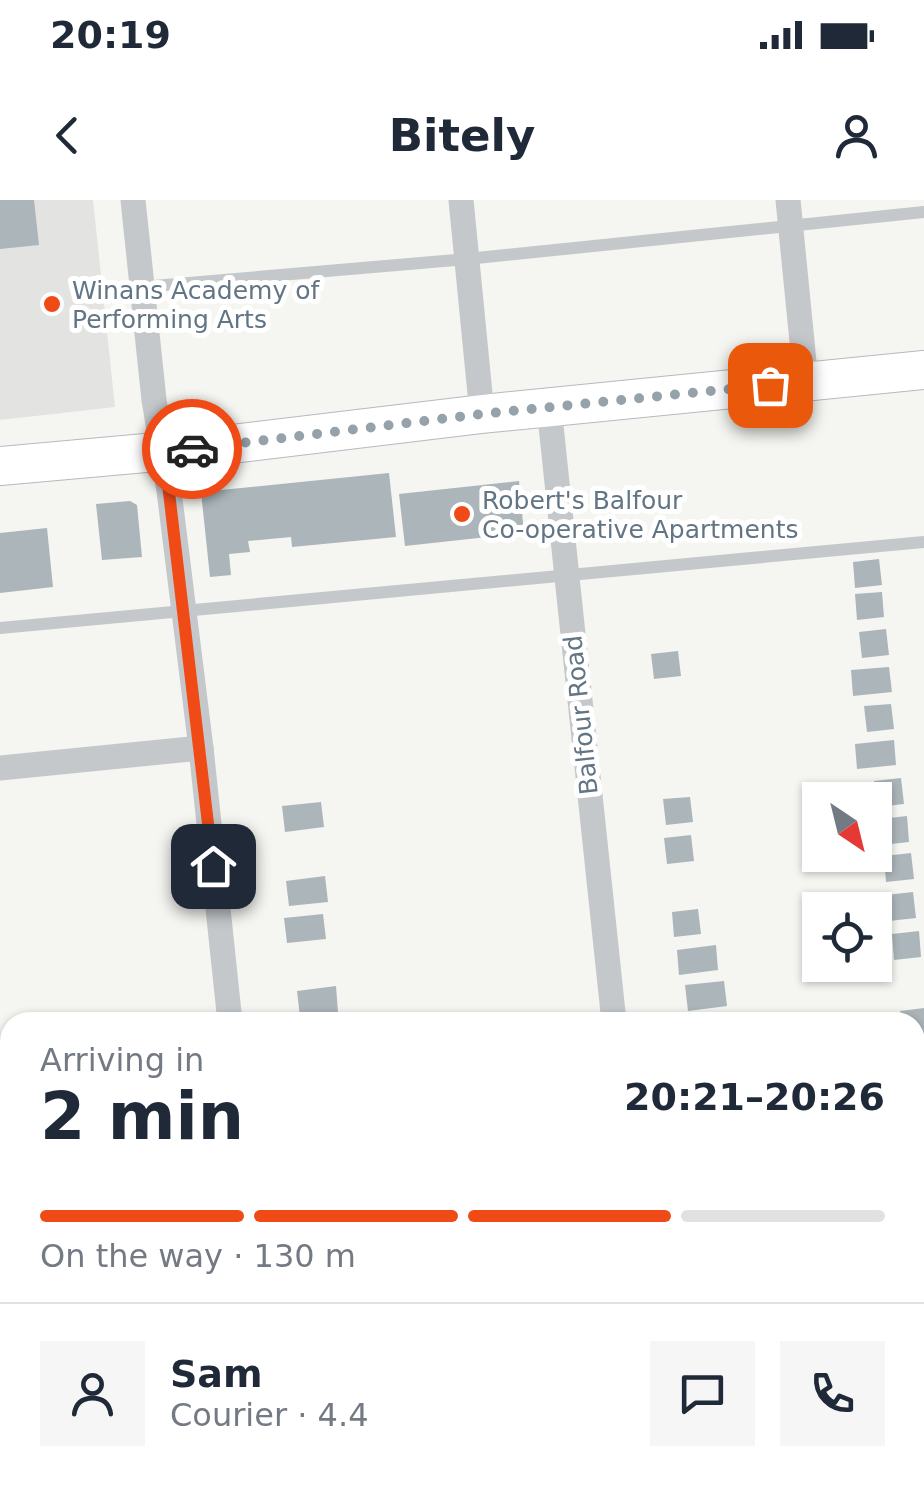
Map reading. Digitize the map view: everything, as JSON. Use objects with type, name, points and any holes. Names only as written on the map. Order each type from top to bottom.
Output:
[{"type":"street","points":[[134,200],[154,400],[164,450],[201,748],[229,1012]]},
{"type":"street","points":[[461,200],[482,414]]},
{"type":"street","points":[[789,212],[806,382]]},
{"type":"street","points":[[0,466],[924,370]]},
{"type":"street","name":"Balfour Road","points":[[549,408],[613,1012]]},
{"type":"street","points":[[0,768],[201,748]]},
{"type":"lane","points":[[142,287],[467,259],[789,212],[924,212]]},
{"type":"lane","points":[[0,628],[924,542]]},
{"type":"shaded area","name":"Winans Academy of Performing Arts","points":[[0,200],[93,200],[115,407],[0,420]]},
{"type":"building","points":[[0,200],[34,200],[39,245],[0,249]]},
{"type":"building","points":[[389,473],[396,537],[292,547],[291,537],[248,541],[250,552],[229,554],[231,575],[210,577],[201,492]]},
{"type":"building","name":"Robert's Balfour Co-operative Apartments","points":[[519,481],[524,533],[405,546],[399,494]]},
{"type":"building","points":[[130,501],[137,505],[142,557],[102,560],[96,504]]},
{"type":"building","points":[[47,528],[53,587],[0,593],[0,533]]},
{"type":"building","points":[[879,559],[882,585],[855,588],[853,562]]},
{"type":"building","points":[[882,592],[884,617],[857,620],[855,594]]},
{"type":"building","points":[[886,629],[889,655],[862,658],[859,632]]},
{"type":"building","points":[[678,651],[681,676],[654,679],[651,654]]},
{"type":"building","points":[[889,667],[892,692],[853,696],[851,670]]},
{"type":"building","points":[[891,704],[894,729],[867,732],[864,706]]},
{"type":"building","points":[[894,740],[896,765],[857,769],[855,744]]},
{"type":"building","points":[[901,778],[904,804],[892,805],[892,782],[874,781]]},
{"type":"building","points":[[690,797],[693,822],[666,825],[663,799]]},
{"type":"building","points":[[321,802],[324,827],[285,832],[282,806]]},
{"type":"building","points":[[907,816],[909,842],[892,844],[892,818]]},
{"type":"building","points":[[691,835],[694,861],[667,864],[664,838]]},
{"type":"building","points":[[911,853],[914,879],[886,882],[885,872],[892,872],[892,855]]},
{"type":"building","points":[[325,876],[328,902],[289,906],[286,881]]},
{"type":"building","points":[[913,892],[916,918],[892,921],[892,894]]},
{"type":"building","points":[[698,909],[701,934],[674,937],[672,912]]},
{"type":"building","points":[[323,914],[326,939],[287,943],[284,918]]},
{"type":"building","points":[[919,931],[921,957],[894,960],[892,934]]},
{"type":"building","points":[[716,945],[718,970],[679,975],[677,950]]},
{"type":"building","points":[[724,981],[727,1006],[688,1011],[685,985]]},
{"type":"building","points":[[336,986],[338,1012],[299,1012],[297,991]]},
{"type":"way so far","points":[[192,449],[770,385]]},
{"type":"place","name":"Winans Academy of Performing Arts","points":[[52,304]]},
{"type":"place","name":"Robert's Balfour Co-operative Apartments","points":[[462,514]]},
{"type":"route","points":[[192,449],[164,450],[213,866]]}]
